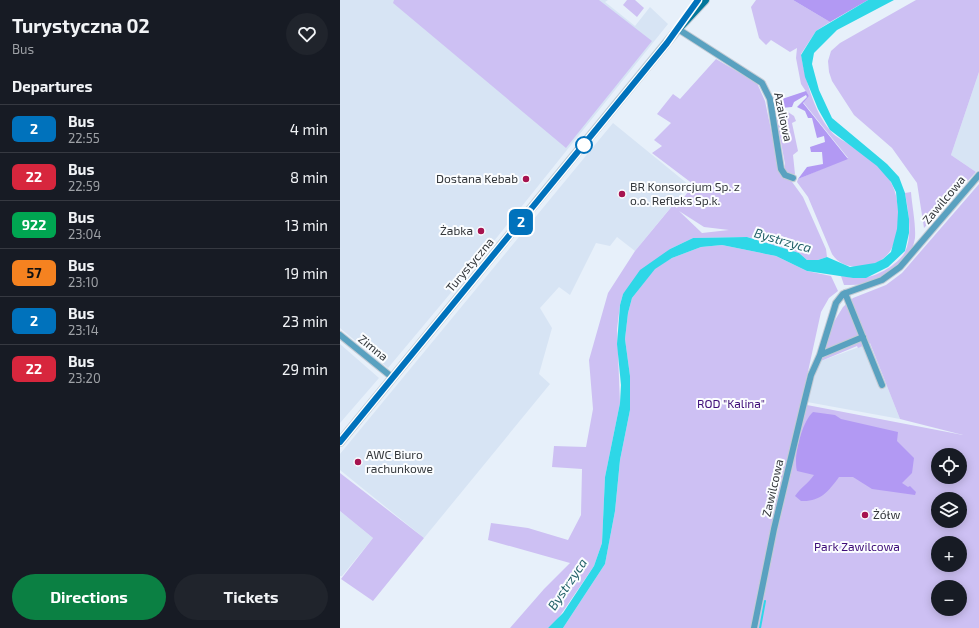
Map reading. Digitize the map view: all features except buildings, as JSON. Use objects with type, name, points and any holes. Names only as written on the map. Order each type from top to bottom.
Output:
[{"type":"main road","name":"Turystyczna","points":[[678,29],[698,0]]},
{"type":"main road","name":"Turystyczna","points":[[340,442],[678,29],[705,0]]},
{"type":"street","name":"Azaliowa","points":[[678,29],[762,83],[770,99],[781,169],[785,175],[793,178]]},
{"type":"street","name":"Zawilcowa","points":[[754,628],[771,543],[811,375],[820,355],[836,303],[845,293],[882,280],[900,268],[979,175]]},
{"type":"street","points":[[845,293],[882,385]]},
{"type":"street","name":"Zimna","points":[[340,335],[393,378]]},
{"type":"street","points":[[820,355],[863,337]]},
{"type":"shaded area","points":[[340,0],[608,0],[605,2],[635,26],[650,7],[668,24],[490,246],[388,368],[340,328]]},
{"type":"shaded area","points":[[793,0],[868,0],[830,22]]},
{"type":"shaded area","points":[[979,72],[979,170],[976,172],[951,155]]},
{"type":"shaded area","points":[[806,91],[809,96],[803,103],[848,159],[798,179],[807,167],[823,164],[822,152],[811,152],[810,147],[825,142],[824,136],[817,138],[812,118],[808,118],[805,111],[797,107],[807,97],[806,95],[794,102],[792,107],[781,108],[779,100]]},
{"type":"shaded area","points":[[613,123],[689,185],[635,251],[617,237],[610,246],[596,243],[570,295],[559,287],[540,308],[552,328],[539,374],[550,384],[424,538],[340,470],[340,454]]},
{"type":"shaded area","points":[[870,343],[900,419],[807,402],[817,369],[821,361]]},
{"type":"shaded area","points":[[340,344],[379,378],[340,423]]},
{"type":"shaded area","points":[[813,412],[835,415],[841,419],[898,432],[897,441],[914,458],[912,473],[902,483],[908,487],[910,486],[916,492],[915,495],[872,489],[853,477],[839,477],[823,495],[813,500],[801,501],[795,496],[814,475],[797,471],[797,448],[805,423]]},
{"type":"shaded area","points":[[340,511],[373,538],[342,576],[340,576]]},
{"type":"green space","points":[[394,0],[599,0],[652,41],[566,148],[393,3]]},
{"type":"green space","points":[[627,0],[635,0],[644,8],[637,17],[623,5]]},
{"type":"green space","points":[[756,0],[793,0],[830,22],[816,31],[801,54],[811,94],[824,123],[836,136],[878,166],[886,174],[896,194],[898,222],[895,240],[890,252],[874,264],[858,267],[843,264],[837,260],[832,254],[808,197],[797,182],[798,179],[848,158],[803,102],[809,96],[801,84],[796,58],[797,48],[790,52],[771,40],[766,45],[759,38],[751,7]]},
{"type":"green space","points":[[916,0],[979,0],[979,72],[951,155],[976,172],[924,228],[917,183],[892,148],[854,115],[832,81],[828,61],[831,51],[840,43]]},
{"type":"green space","points":[[716,59],[757,83],[765,101],[774,144],[778,146],[781,174],[790,179],[803,197],[826,249],[827,257],[818,260],[807,260],[799,253],[747,237],[693,238],[670,249],[623,294],[617,329],[620,403],[605,477],[602,543],[594,566],[555,623],[548,628],[510,628],[544,589],[570,563],[488,540],[491,523],[528,528],[568,540],[581,515],[582,469],[552,467],[554,446],[586,447],[593,409],[589,360],[608,293],[635,251],[673,205],[677,208],[693,184],[652,153],[662,146],[654,140],[671,123],[657,114],[673,94],[680,99]],"holes":[[[679,211],[704,227],[729,230],[702,233]]]},
{"type":"green space","points":[[788,112],[794,116],[796,121],[792,123],[798,151],[793,155],[795,174],[790,175],[784,170],[785,164],[776,116],[778,113]]},
{"type":"green space","name":"Park Zawilcowa","points":[[979,184],[979,628],[756,628],[807,405],[963,435],[900,419],[870,343],[858,348],[857,346],[821,361],[829,330],[843,307],[853,298],[886,285],[902,273]]},
{"type":"green space","points":[[911,192],[915,238],[913,246],[904,260],[884,277],[869,283],[844,285],[841,276],[863,278],[877,274],[888,268],[905,252],[909,238],[909,230],[905,193]]},
{"type":"green space","name":"ROD \"Kalina\"","points":[[722,245],[776,256],[807,271],[831,276],[838,291],[829,298],[821,312],[752,628],[563,628],[605,564],[615,511],[620,460],[630,410],[630,376],[625,339],[628,313],[632,298],[655,268],[672,258],[701,247]]},
{"type":"green space","points":[[340,473],[424,538],[373,601],[341,579],[373,538],[340,511]]},
{"type":"water","points":[[868,0],[894,0],[837,30],[814,53],[812,64],[819,90],[832,118],[887,164],[899,177],[905,193],[909,219],[909,233],[905,251],[888,267],[866,278],[853,278],[807,271],[776,256],[722,245],[701,247],[672,258],[655,269],[632,298],[628,313],[625,339],[630,376],[630,410],[620,460],[615,511],[605,564],[563,628],[548,628],[563,613],[594,566],[602,543],[605,477],[620,403],[621,385],[617,344],[620,305],[623,294],[640,270],[670,249],[693,238],[747,237],[799,253],[807,260],[818,260],[827,257],[850,267],[875,263],[883,259],[891,252],[897,229],[898,212],[896,192],[891,182],[877,166],[830,130],[818,109],[805,77],[801,55],[816,31]]},
{"type":"waterway","points":[[760,628],[765,601]]},
{"type":"bus line","name":"2","points":[[340,442],[504,244],[667,43],[698,0]]},
{"type":"place","name":"Dostana Kebab","points":[[526,179]]},
{"type":"place","name":"BR Konsorcjum Sp. z o.o. Refleks Sp.k.","points":[[622,194]]},
{"type":"place","name":"Żabka","points":[[481,231]]},
{"type":"place","name":"AWC Biuro rachunkowe","points":[[358,462]]},
{"type":"place","name":"Żółw","points":[[865,515]]},
{"type":"water label","name":"Bystrzyca","points":[[783,240]]},
{"type":"water label","name":"Bystrzyca","points":[[567,584]]}]
